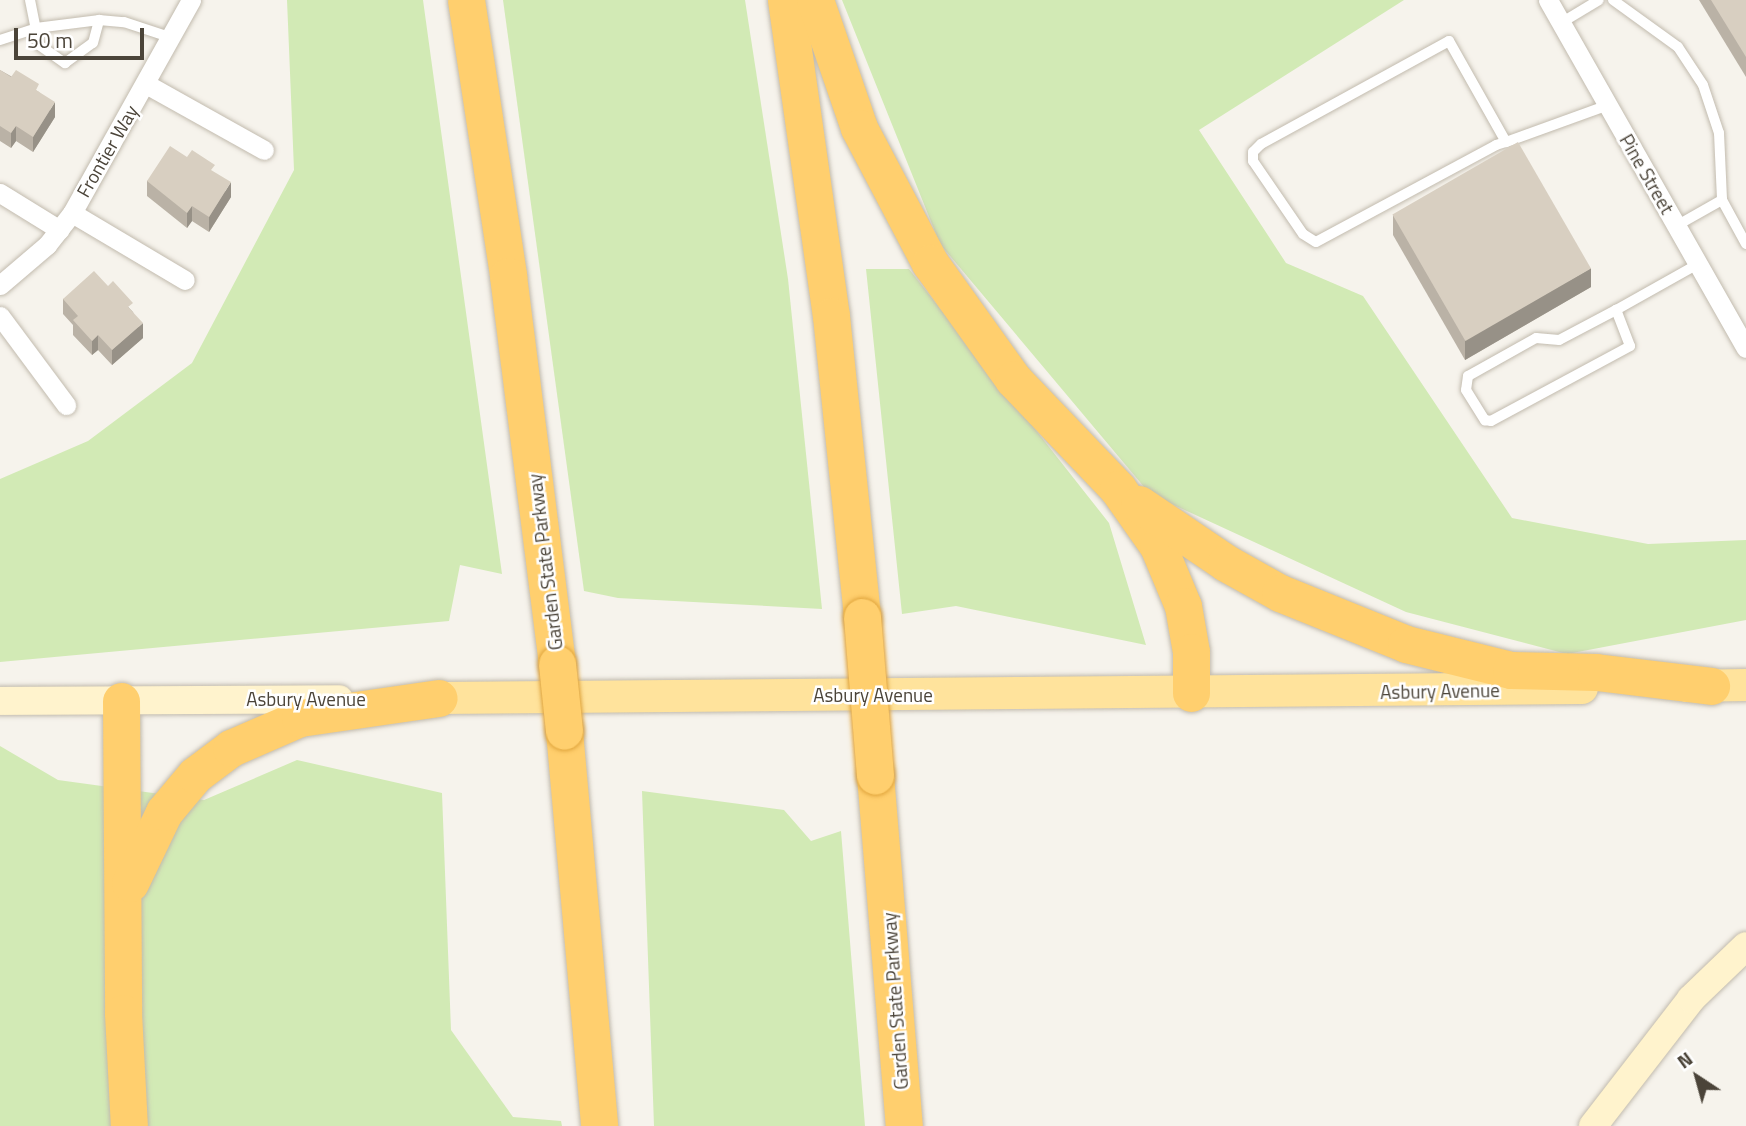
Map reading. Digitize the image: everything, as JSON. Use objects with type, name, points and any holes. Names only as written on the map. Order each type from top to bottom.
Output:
[{"type":"highway","name":"Garden State Parkway","points":[[466,0],[508,276],[557,664],[598,1126]]},
{"type":"highway","name":"Garden State Parkway","points":[[786,0],[831,316],[862,617],[904,1126]]},
{"type":"highway","points":[[815,0],[855,119],[913,236],[1013,379],[1118,489],[1152,537],[1177,587],[1192,652],[1191,693]]},
{"type":"highway","points":[[1118,489],[1252,579],[1318,612],[1406,644],[1511,670],[1596,672],[1728,685]]},
{"type":"highway","points":[[124,904],[140,853],[164,812],[195,775],[231,748],[300,718],[439,698]]},
{"type":"highway","points":[[121,701],[123,1013],[129,1126]]},
{"type":"highway","points":[[573,1126],[570,1068],[583,934]]},
{"type":"main road","name":"Asbury Avenue","points":[[0,701],[1191,693],[1728,685]]},
{"type":"main road","points":[[1593,1126],[1691,999],[1746,946]]},
{"type":"street","name":"Frontier Way","points":[[0,285],[60,229],[72,213],[173,38],[191,0]]},
{"type":"street","name":"Pine Street","points":[[1548,0],[1746,348]]},
{"type":"street","points":[[146,84],[264,150]]},
{"type":"street","points":[[0,193],[60,229]]},
{"type":"street","points":[[72,213],[184,280]]},
{"type":"street","points":[[0,316],[66,405]]},
{"type":"lane","points":[[30,0],[39,45],[65,63],[93,43],[99,20]]},
{"type":"lane","points":[[1561,23],[1599,0]]},
{"type":"lane","points":[[1613,0],[1678,47],[1703,85],[1718,132],[1722,200],[1746,244]]},
{"type":"lane","points":[[0,40],[36,28],[99,20],[124,22],[173,38]]},
{"type":"lane","points":[[1506,142],[1448,41],[1261,144],[1253,152],[1253,161],[1303,234],[1315,243],[1506,142],[1608,105]]},
{"type":"lane","points":[[1676,226],[1722,200]]},
{"type":"lane","points":[[1616,310],[1630,346],[1491,421],[1485,420],[1466,390],[1468,376],[1536,338],[1559,340],[1698,264]]},
{"type":"green space","points":[[287,0],[423,0],[502,574],[460,565],[449,621],[0,662],[0,479],[88,441],[192,363],[294,170]]},
{"type":"green space","points":[[503,0],[745,0],[788,279],[822,609],[618,598],[584,591]]},
{"type":"green space","points":[[842,0],[1404,0],[1199,130],[1286,263],[1363,296],[1512,518],[1648,544],[1746,540],[1746,620],[1567,654],[1406,612],[1150,494],[940,244]]},
{"type":"green space","points":[[866,269],[909,269],[1109,523],[1146,645],[956,606],[902,614]]},
{"type":"green space","points":[[0,746],[58,780],[204,800],[297,760],[442,793],[451,1030],[513,1117],[561,1121],[562,1126],[0,1126]]},
{"type":"green space","points":[[642,791],[784,810],[811,841],[841,831],[865,1126],[654,1126]]},
{"type":"building","points":[[1711,0],[1746,0],[1746,57]]},
{"type":"building","points":[[0,70],[11,77],[16,70],[39,84],[36,90],[55,102],[33,137],[16,126],[11,133],[0,126]]},
{"type":"building","points":[[1518,142],[1591,268],[1465,341],[1392,214]]},
{"type":"building","points":[[170,146],[187,157],[192,150],[215,165],[211,170],[231,182],[209,217],[192,206],[187,213],[147,181]]},
{"type":"building","points":[[94,271],[108,286],[113,281],[133,303],[128,307],[143,323],[112,350],[98,335],[92,341],[73,320],[78,316],[63,299]]}]
